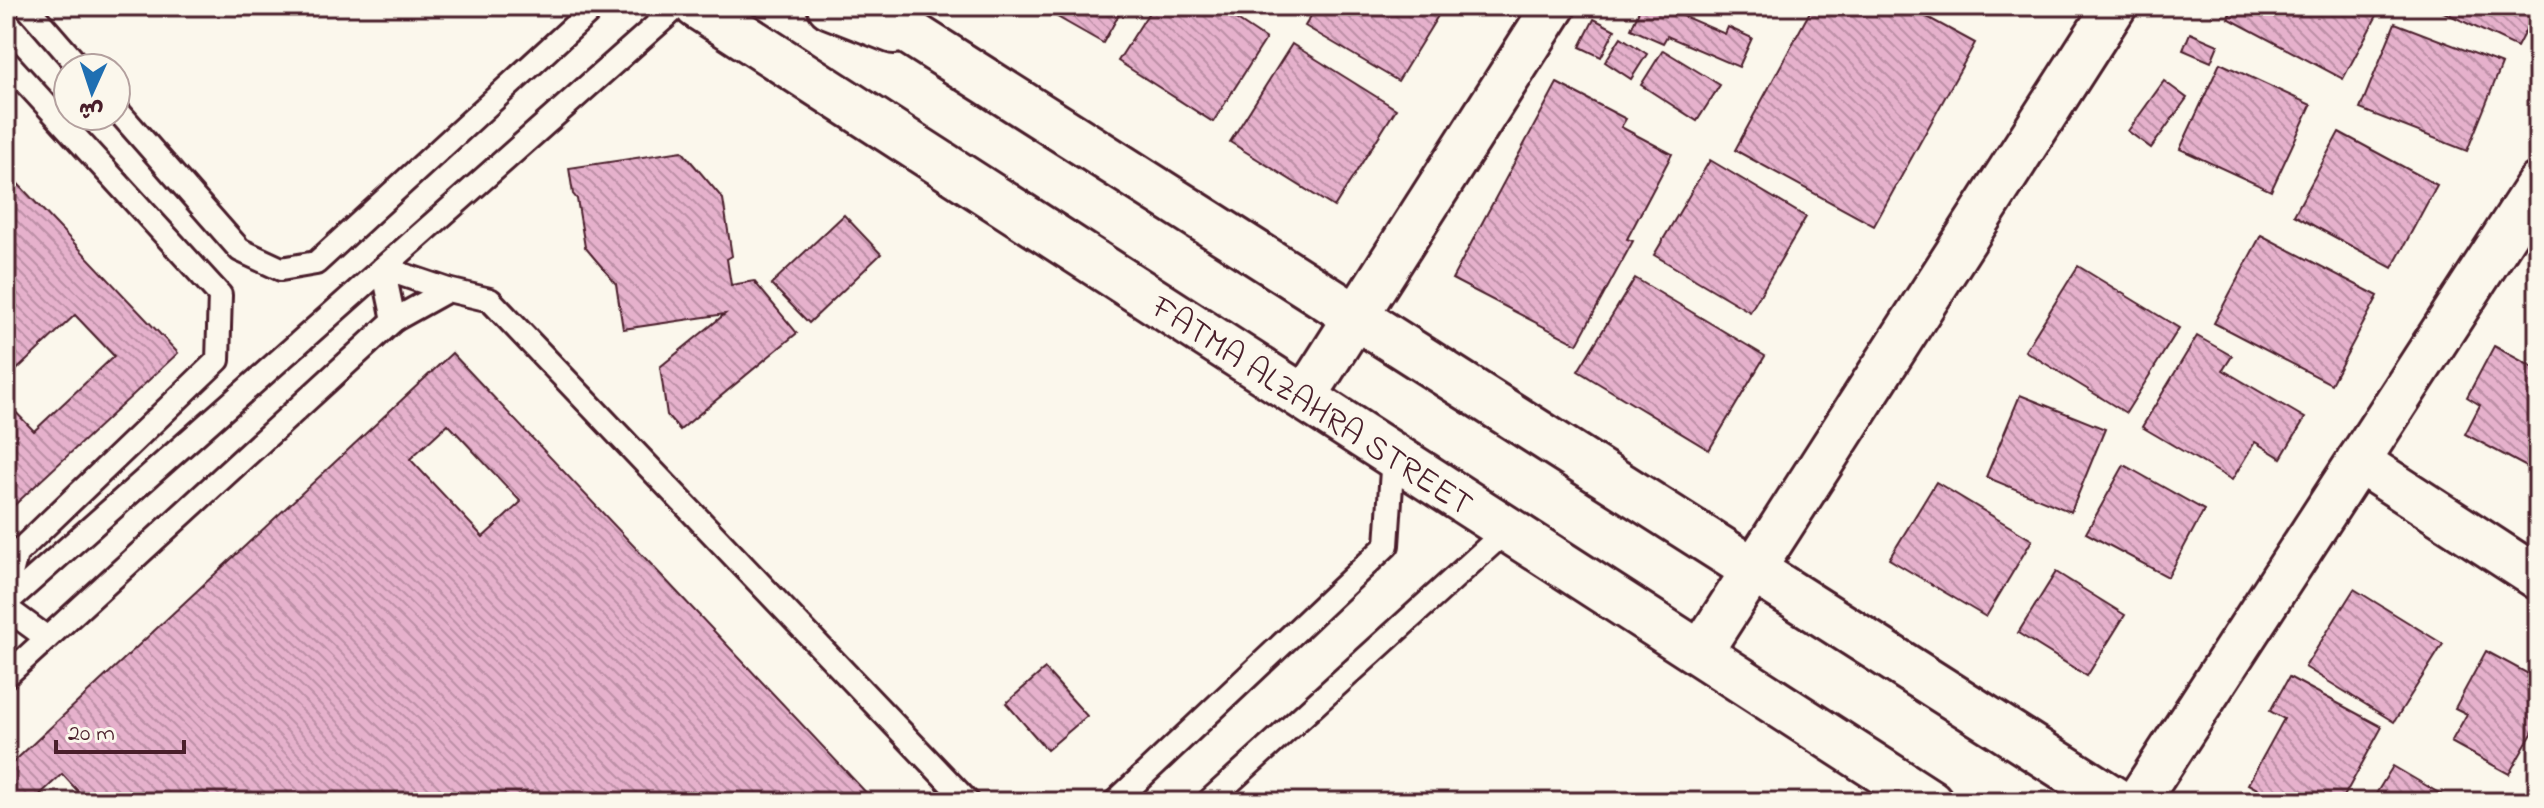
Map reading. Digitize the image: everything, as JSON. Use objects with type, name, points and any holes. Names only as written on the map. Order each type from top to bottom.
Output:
[{"type":"street","name":"FATMA ALZAHRA STREET","points":[[697,6],[1930,802]]},
{"type":"street","points":[[830,6],[929,45]]},
{"type":"street","points":[[868,6],[2118,802]]},
{"type":"street","points":[[1304,398],[1554,6]]},
{"type":"street","points":[[1700,653],[2115,6]]},
{"type":"street","points":[[2137,802],[2538,184]]},
{"type":"street","points":[[2358,461],[2538,578]]},
{"type":"lane","points":[[26,6],[66,52]]},
{"type":"lane","points":[[132,127],[240,250],[281,269],[316,263],[587,14],[591,6]]},
{"type":"lane","points":[[47,638],[6,605],[678,6]]},
{"type":"lane","points":[[6,61],[220,295],[218,360],[16,554],[6,593]]},
{"type":"lane","points":[[394,320],[383,268],[448,290],[490,300],[968,802]]},
{"type":"lane","points":[[6,676],[394,320],[448,290]]},
{"type":"lane","points":[[1115,802],[1387,545],[1393,455]]},
{"type":"lane","points":[[1208,802],[1507,530]]},
{"type":"building","points":[[1038,6],[1124,6],[1103,43]]},
{"type":"building","points":[[1153,6],[1216,6],[1266,39],[1213,122],[1118,61]]},
{"type":"building","points":[[1317,6],[1444,6],[1398,81],[1305,26]]},
{"type":"building","points":[[1641,6],[1660,6],[1725,34],[1728,27],[1752,38],[1739,67],[1667,36],[1663,43],[1631,29]]},
{"type":"building","points":[[1813,6],[1907,6],[1975,43],[1874,226],[1735,150]]},
{"type":"building","points":[[2234,6],[2382,6],[2343,79],[2228,18]]},
{"type":"building","points":[[2431,6],[2538,6],[2517,47]]},
{"type":"building","points":[[1594,19],[1615,30],[1601,57],[1580,47]]},
{"type":"building","points":[[2395,23],[2502,64],[2467,151],[2360,109]]},
{"type":"building","points":[[2190,33],[2218,45],[2211,62],[2183,50]]},
{"type":"building","points":[[1621,37],[1647,54],[1631,79],[1605,62]]},
{"type":"building","points":[[1292,44],[1396,109],[1334,207],[1230,142]]},
{"type":"building","points":[[1663,50],[1720,85],[1697,121],[1641,85]]},
{"type":"building","points":[[2220,63],[2311,105],[2271,191],[2180,149]]},
{"type":"building","points":[[2164,81],[2187,98],[2151,148],[2128,131]]},
{"type":"building","points":[[1557,83],[1626,119],[1621,127],[1672,154],[1627,239],[1633,241],[1577,344],[1452,279]]},
{"type":"building","points":[[2339,132],[2437,185],[2392,268],[2294,215]]},
{"type":"building","points":[[682,151],[723,199],[732,256],[727,259],[731,285],[754,281],[797,333],[680,430],[667,415],[660,367],[725,314],[623,329],[616,284],[585,247],[569,168]]},
{"type":"building","points":[[1710,160],[1806,217],[1750,312],[1654,255]]},
{"type":"building","points":[[6,171],[178,353],[6,513],[6,402],[34,431],[114,356],[75,315],[6,380]]},
{"type":"building","points":[[844,215],[881,254],[809,323],[771,284]]},
{"type":"building","points":[[2261,235],[2378,296],[2331,384],[2214,323]]},
{"type":"building","points":[[2078,266],[2179,328],[2126,413],[2025,351]]},
{"type":"building","points":[[1635,278],[1765,356],[1709,450],[1578,371]]},
{"type":"building","points":[[2197,336],[2232,356],[2223,370],[2305,418],[2281,458],[2255,442],[2232,480],[2142,427]]},
{"type":"building","points":[[2494,346],[2538,370],[2538,473],[2465,434],[2480,405],[2467,397]]},
{"type":"building","points":[[452,353],[875,802],[88,802],[62,774],[32,802],[6,802],[6,769]],"holes":[[[448,424],[521,502],[483,537],[410,459]]]},
{"type":"building","points":[[2020,395],[2105,429],[2071,512],[1986,477]]},
{"type":"building","points":[[2124,465],[2204,510],[2168,577],[2086,533]]},
{"type":"building","points":[[1936,482],[2032,540],[1986,617],[1889,559]]},
{"type":"building","points":[[2056,572],[2125,615],[2087,676],[2018,633]]},
{"type":"building","points":[[2354,589],[2443,644],[2394,722],[2305,667]]},
{"type":"building","points":[[2486,651],[2538,679],[2538,723],[2509,774],[2451,742],[2467,714],[2455,708]]},
{"type":"building","points":[[1045,669],[1087,716],[1047,750],[1006,703]]},
{"type":"building","points":[[2289,677],[2382,727],[2341,802],[2281,802],[2248,784],[2284,719],[2270,711]]},
{"type":"building","points":[[2393,766],[2454,802],[2371,802]]}]
